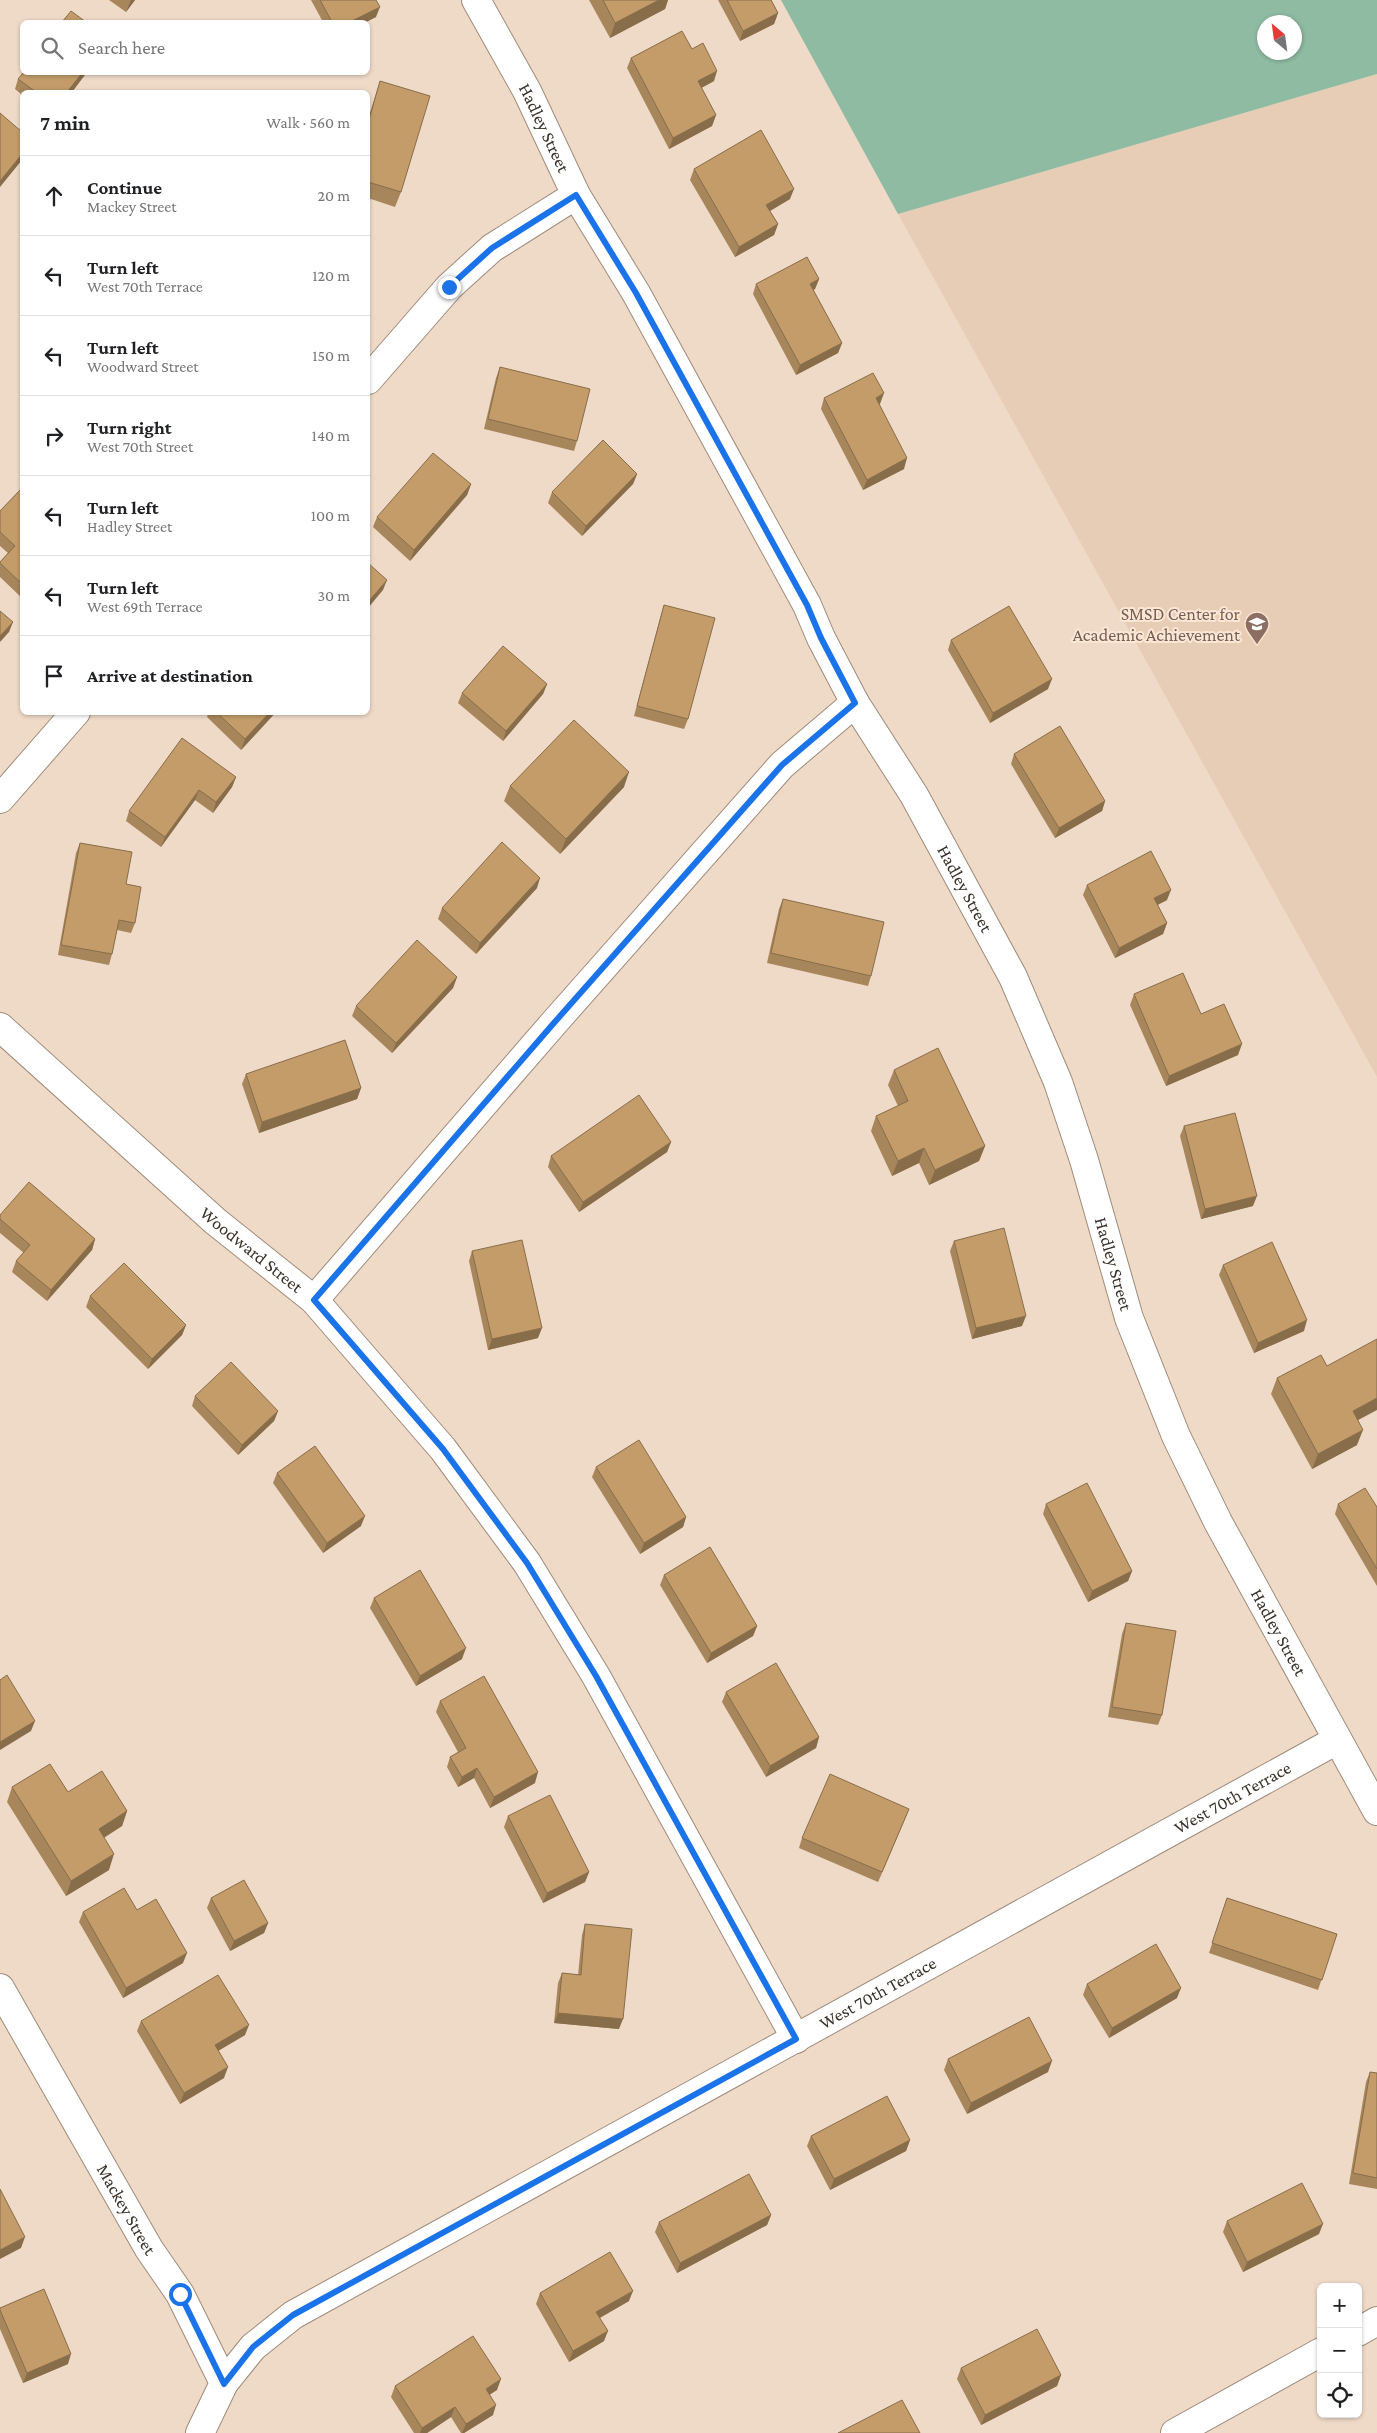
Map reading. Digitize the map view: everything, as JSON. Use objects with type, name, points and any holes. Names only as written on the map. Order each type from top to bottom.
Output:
[{"type":"street","name":"Hadley Street","points":[[476,0],[527,91],[576,195],[641,302],[807,605],[821,638],[855,703],[941,842],[1013,977],[1058,1082],[1084,1160],[1129,1318],[1176,1436],[1218,1522],[1377,1811]]},
{"type":"street","points":[[370,378],[449,287],[492,248],[576,195]]},
{"type":"street","points":[[314,1300],[553,1024],[782,765],[855,703]]},
{"type":"street","points":[[0,799],[73,715]]},
{"type":"street","name":"Woodward Street","points":[[0,1027],[215,1221],[314,1300],[443,1449],[527,1563],[596,1676],[796,2039]]},
{"type":"street","name":"West 70th Terrace","points":[[224,2384],[253,2347],[293,2315],[1337,1740]]},
{"type":"street","name":"Mackey Street","points":[[0,1988],[149,2249],[180,2294],[224,2384]]},
{"type":"street","points":[[1362,2330],[1377,2321]]},
{"type":"street","points":[[1175,2433],[1317,2354]]},
{"type":"street","points":[[200,2433],[224,2384]]},
{"type":"shaded area","name":"SMSD Center for Academic Achievement","points":[[1377,74],[1377,1077],[898,214]]},
{"type":"green space","points":[[781,0],[1377,0],[1377,74],[898,214]]},
{"type":"building","points":[[320,0],[376,0],[380,7],[354,20],[331,20]]},
{"type":"building","points":[[603,0],[659,0],[615,23]]},
{"type":"building","points":[[727,0],[771,0],[778,13],[743,31]]},
{"type":"building","points":[[71,11],[83,20],[64,20]]},
{"type":"building","points":[[682,31],[692,49],[703,43],[717,71],[698,81],[716,115],[673,138],[631,58]]},
{"type":"building","points":[[21,75],[81,75],[69,90],[33,90],[18,79]]},
{"type":"building","points":[[380,81],[430,96],[401,192],[370,183],[370,116]]},
{"type":"building","points":[[0,113],[20,130],[20,156],[0,181]]},
{"type":"building","points":[[761,130],[794,189],[766,205],[778,224],[739,247],[694,169]]},
{"type":"building","points":[[807,257],[819,279],[810,284],[842,343],[800,365],[756,284]]},
{"type":"building","points":[[500,367],[590,389],[577,441],[488,419]]},
{"type":"building","points":[[873,373],[884,393],[876,398],[907,458],[867,480],[824,398]]},
{"type":"building","points":[[603,440],[637,474],[586,526],[552,492]]},
{"type":"building","points":[[433,453],[471,484],[414,550],[377,517]]},
{"type":"building","points":[[20,490],[20,582],[0,563],[15,546],[0,532],[0,511]]},
{"type":"building","points":[[370,565],[387,580],[370,600]]},
{"type":"building","points":[[664,605],[715,618],[688,719],[637,706]]},
{"type":"building","points":[[1009,606],[1052,679],[993,713],[951,640]]},
{"type":"building","points":[[0,611],[13,622],[0,636]]},
{"type":"building","points":[[503,646],[547,684],[506,731],[462,693]]},
{"type":"building","points":[[219,715],[267,715],[245,739]]},
{"type":"building","points":[[574,720],[629,772],[566,839],[510,786]]},
{"type":"building","points":[[1060,726],[1105,801],[1059,828],[1014,754]]},
{"type":"building","points":[[182,738],[236,777],[216,802],[199,790],[165,837],[129,811]]},
{"type":"building","points":[[502,842],[540,878],[480,943],[442,908]]},
{"type":"building","points":[[80,843],[132,852],[126,884],[141,887],[135,923],[119,920],[112,954],[61,945]]},
{"type":"building","points":[[1151,851],[1171,890],[1154,898],[1167,923],[1119,948],[1087,885]]},
{"type":"building","points":[[783,899],[884,922],[871,976],[771,953]]},
{"type":"building","points":[[417,940],[457,977],[396,1043],[356,1006]]},
{"type":"building","points":[[1183,973],[1201,1014],[1224,1004],[1242,1044],[1169,1076],[1134,994]]},
{"type":"building","points":[[345,1040],[361,1088],[262,1122],[246,1074]]},
{"type":"building","points":[[938,1048],[985,1146],[935,1170],[924,1148],[898,1161],[876,1116],[908,1101],[894,1070]]},
{"type":"building","points":[[639,1095],[671,1142],[583,1202],[551,1156]]},
{"type":"building","points":[[1235,1113],[1257,1196],[1205,1209],[1184,1126]]},
{"type":"building","points":[[29,1182],[95,1239],[51,1290],[16,1261],[30,1245],[0,1219],[0,1215]]},
{"type":"building","points":[[1004,1228],[1026,1316],[976,1328],[954,1241]]},
{"type":"building","points":[[522,1240],[542,1328],[492,1339],[472,1251]]},
{"type":"building","points":[[1272,1242],[1307,1320],[1258,1343],[1223,1265]]},
{"type":"building","points":[[124,1263],[186,1325],[152,1359],[90,1296]]},
{"type":"building","points":[[1377,1339],[1377,1398],[1353,1411],[1363,1430],[1318,1454],[1277,1378],[1321,1355],[1327,1366]]},
{"type":"building","points":[[231,1362],[278,1411],[242,1445],[195,1396]]},
{"type":"building","points":[[639,1440],[686,1517],[644,1543],[596,1467]]},
{"type":"building","points":[[315,1446],[365,1516],[327,1543],[277,1473]]},
{"type":"building","points":[[1087,1483],[1132,1571],[1092,1591],[1046,1504]]},
{"type":"building","points":[[1365,1488],[1377,1507],[1377,1569],[1338,1504]]},
{"type":"building","points":[[710,1547],[757,1626],[711,1653],[664,1575]]},
{"type":"building","points":[[420,1570],[466,1648],[420,1676],[374,1598]]},
{"type":"building","points":[[1126,1623],[1176,1631],[1162,1715],[1112,1707]]},
{"type":"building","points":[[776,1663],[819,1737],[770,1766],[726,1692]]},
{"type":"building","points":[[7,1675],[35,1721],[0,1742],[0,1680]]},
{"type":"building","points":[[484,1676],[538,1772],[494,1797],[477,1768],[462,1777],[450,1757],[466,1748],[440,1701]]},
{"type":"building","points":[[50,1764],[68,1792],[102,1771],[127,1811],[99,1829],[114,1854],[71,1881],[12,1787]]},
{"type":"building","points":[[830,1774],[909,1809],[882,1872],[802,1838]]},
{"type":"building","points":[[550,1795],[589,1872],[547,1893],[508,1816]]},
{"type":"building","points":[[244,1880],[268,1923],[234,1941],[211,1898]]},
{"type":"building","points":[[124,1888],[137,1910],[156,1899],[187,1953],[126,1988],[83,1912]]},
{"type":"building","points":[[1227,1898],[1337,1934],[1322,1980],[1212,1943]]},
{"type":"building","points":[[585,1924],[632,1929],[623,2019],[558,2013],[562,1973],[581,1975]]},
{"type":"building","points":[[1156,1944],[1181,1988],[1112,2028],[1087,1984]]},
{"type":"building","points":[[218,1975],[249,2025],[215,2045],[228,2067],[184,2093],[141,2021]]},
{"type":"building","points":[[1029,2017],[1052,2061],[971,2103],[948,2059]]},
{"type":"building","points":[[1370,2072],[1377,2073],[1377,2178],[1353,2173]]},
{"type":"building","points":[[887,2096],[910,2140],[834,2179],[811,2136]]},
{"type":"building","points":[[749,2174],[771,2215],[680,2263],[659,2222]]},
{"type":"building","points":[[1302,2183],[1323,2224],[1247,2262],[1227,2221]]},
{"type":"building","points":[[0,2189],[25,2237],[0,2250]]},
{"type":"building","points":[[610,2252],[633,2291],[596,2312],[608,2331],[573,2351],[540,2293]]},
{"type":"building","points":[[44,2289],[71,2354],[27,2373],[0,2308]]},
{"type":"building","points":[[1037,2329],[1061,2375],[985,2415],[961,2368]]},
{"type":"building","points":[[473,2336],[501,2379],[486,2389],[496,2405],[466,2424],[455,2407],[422,2428],[395,2386]]},
{"type":"building","points":[[902,2400],[920,2433],[838,2433]]},
{"type":"place","name":"SMSD Center for Academic Achievement","points":[[1257,645]]},
{"type":"route","points":[[180,2294],[224,2384],[253,2347],[293,2315],[399,2259],[796,2039],[596,1676],[527,1563],[443,1449],[314,1300],[553,1024],[782,765],[855,703],[821,638],[807,605],[636,293],[576,195],[492,248],[449,287]]}]
